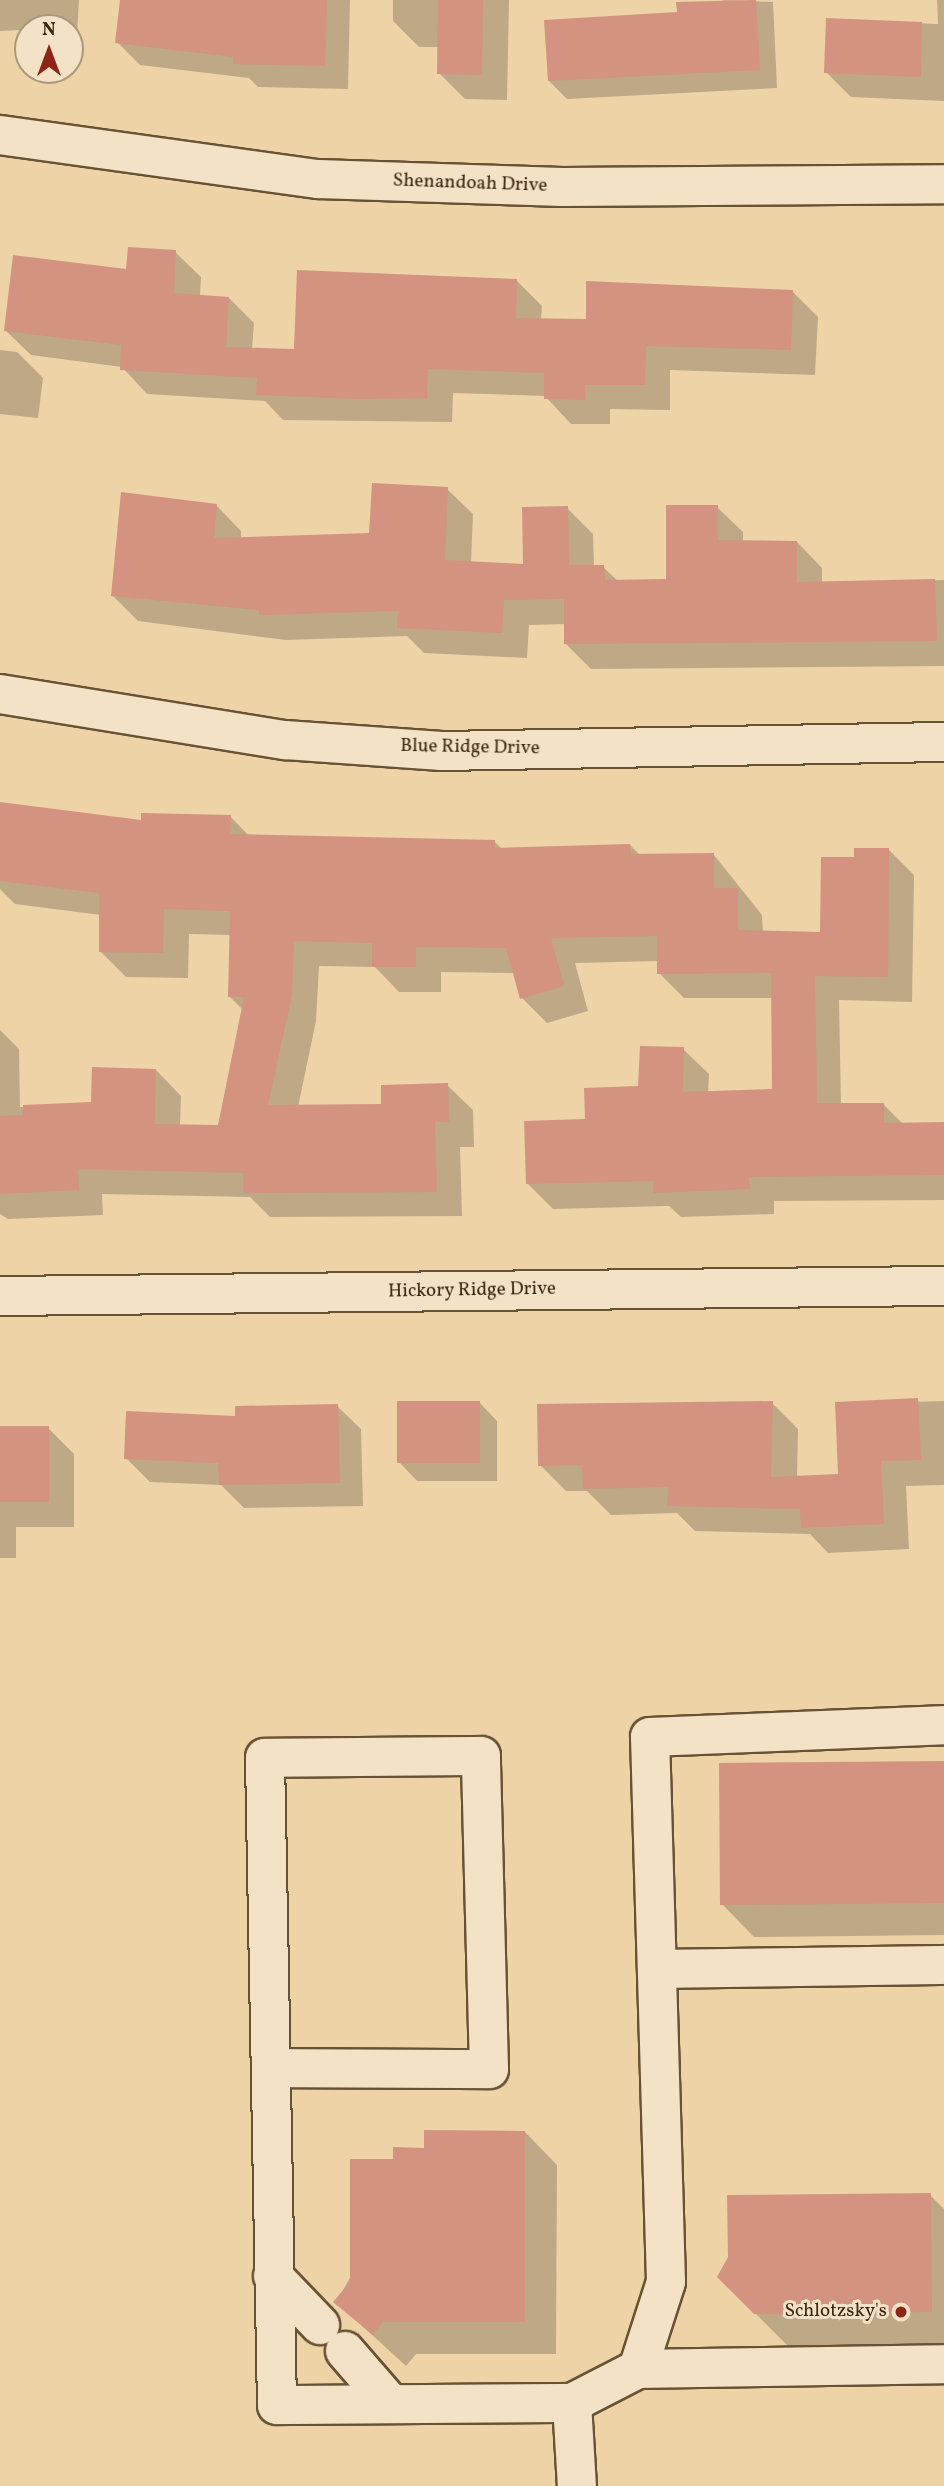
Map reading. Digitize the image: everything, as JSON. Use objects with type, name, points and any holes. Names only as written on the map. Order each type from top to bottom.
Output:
[{"type":"street","name":"Shenandoah Drive","points":[[0,135],[318,179],[562,187],[944,184]]},
{"type":"street","name":"Blue Ridge Drive","points":[[0,694],[285,740],[442,751],[944,742]]},
{"type":"street","name":"Hickory Ridge Drive","points":[[0,1296],[944,1286]]},
{"type":"street","points":[[638,2369],[666,2282],[650,1737],[944,1725]]},
{"type":"street","points":[[271,2068],[489,2069],[481,1756],[265,1758],[277,2405],[572,2403],[638,2369],[944,2364]]},
{"type":"street","points":[[657,1969],[944,1965]]},
{"type":"street","points":[[273,2276],[333,2338],[390,2403]]},
{"type":"street","points":[[572,2403],[578,2486]]},
{"type":"building","points":[[120,0],[327,0],[325,66],[233,64],[233,57],[115,43]]},
{"type":"building","points":[[438,0],[483,0],[482,75],[437,74]]},
{"type":"building","points":[[756,0],[760,70],[548,81],[544,20],[677,12],[676,2]]},
{"type":"building","points":[[826,18],[922,22],[921,77],[824,73]]},
{"type":"building","points":[[128,247],[176,250],[174,293],[229,297],[226,347],[294,349],[297,270],[517,279],[516,318],[586,319],[586,281],[793,290],[791,350],[646,346],[645,385],[585,385],[585,400],[544,399],[544,373],[428,369],[427,398],[360,399],[256,395],[257,378],[120,370],[121,345],[4,331],[13,255],[126,269]]},
{"type":"building","points":[[372,483],[448,487],[445,560],[523,564],[522,507],[568,506],[569,565],[604,565],[605,580],[666,579],[666,505],[718,505],[718,540],[797,541],[797,582],[935,579],[937,641],[564,644],[564,599],[504,600],[502,633],[397,628],[398,611],[259,615],[259,610],[111,596],[121,492],[217,504],[214,538],[369,533]]},
{"type":"building","points":[[0,802],[141,820],[141,813],[231,815],[230,834],[495,840],[495,848],[630,844],[631,854],[714,853],[714,888],[738,888],[738,930],[820,932],[821,857],[854,857],[854,848],[889,848],[888,977],[815,976],[817,1103],[884,1103],[884,1123],[944,1122],[944,1175],[749,1177],[750,1189],[654,1193],[653,1181],[526,1184],[524,1121],[585,1119],[584,1088],[638,1086],[640,1046],[684,1047],[683,1092],[772,1089],[771,973],[657,974],[657,936],[551,938],[564,986],[520,999],[506,948],[416,947],[416,967],[372,967],[372,943],[294,941],[292,995],[268,1105],[381,1104],[381,1085],[448,1083],[449,1122],[435,1122],[437,1192],[243,1193],[243,1173],[78,1169],[79,1190],[0,1194],[0,1116],[23,1115],[23,1105],[91,1102],[92,1067],[156,1069],[155,1124],[218,1125],[244,997],[228,997],[230,911],[164,909],[163,953],[99,952],[99,893],[0,881]]},
{"type":"building","points":[[918,1398],[921,1460],[881,1461],[884,1524],[801,1528],[800,1509],[667,1506],[668,1487],[583,1489],[582,1465],[538,1466],[537,1404],[773,1401],[771,1477],[838,1474],[835,1402]]},
{"type":"building","points":[[397,1401],[480,1401],[480,1463],[397,1463]]},
{"type":"building","points":[[338,1404],[340,1483],[219,1485],[218,1463],[124,1459],[126,1411],[235,1416],[235,1406]]},
{"type":"building","points":[[0,1426],[49,1426],[49,1502],[0,1502]]},
{"type":"building","points":[[944,1761],[944,1903],[720,1905],[719,1763]]},
{"type":"building","points":[[424,2130],[525,2131],[525,2322],[383,2322],[373,2335],[333,2302],[350,2282],[350,2159],[393,2159],[393,2147],[424,2148]]},
{"type":"building","points":[[931,2193],[932,2312],[754,2314],[717,2277],[728,2257],[727,2195]]},
{"type":"place","name":"Schlotzsky's","points":[[901,2312]]}]
